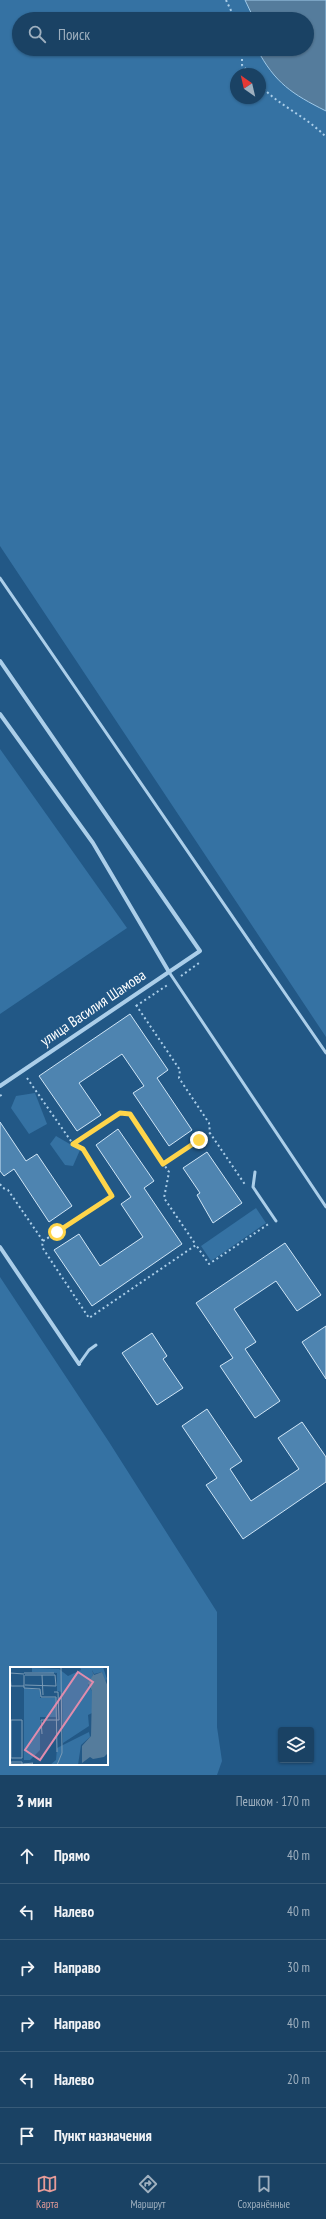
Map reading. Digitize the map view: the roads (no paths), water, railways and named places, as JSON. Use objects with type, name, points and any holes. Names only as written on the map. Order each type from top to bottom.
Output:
[{"type":"street","name":"улица Василия Шамова","points":[[0,661],[200,951],[0,1086]]},
{"type":"street","points":[[0,714],[93,843],[168,972]]},
{"type":"street","points":[[0,1247],[79,1364]]},
{"type":"lane","points":[[0,578],[326,1053]]},
{"type":"lane","points":[[168,972],[326,1207]]},
{"type":"lane","points":[[255,1172],[253,1187],[276,1221]]},
{"type":"lane","points":[[79,1364],[89,1350],[96,1345]]}]
